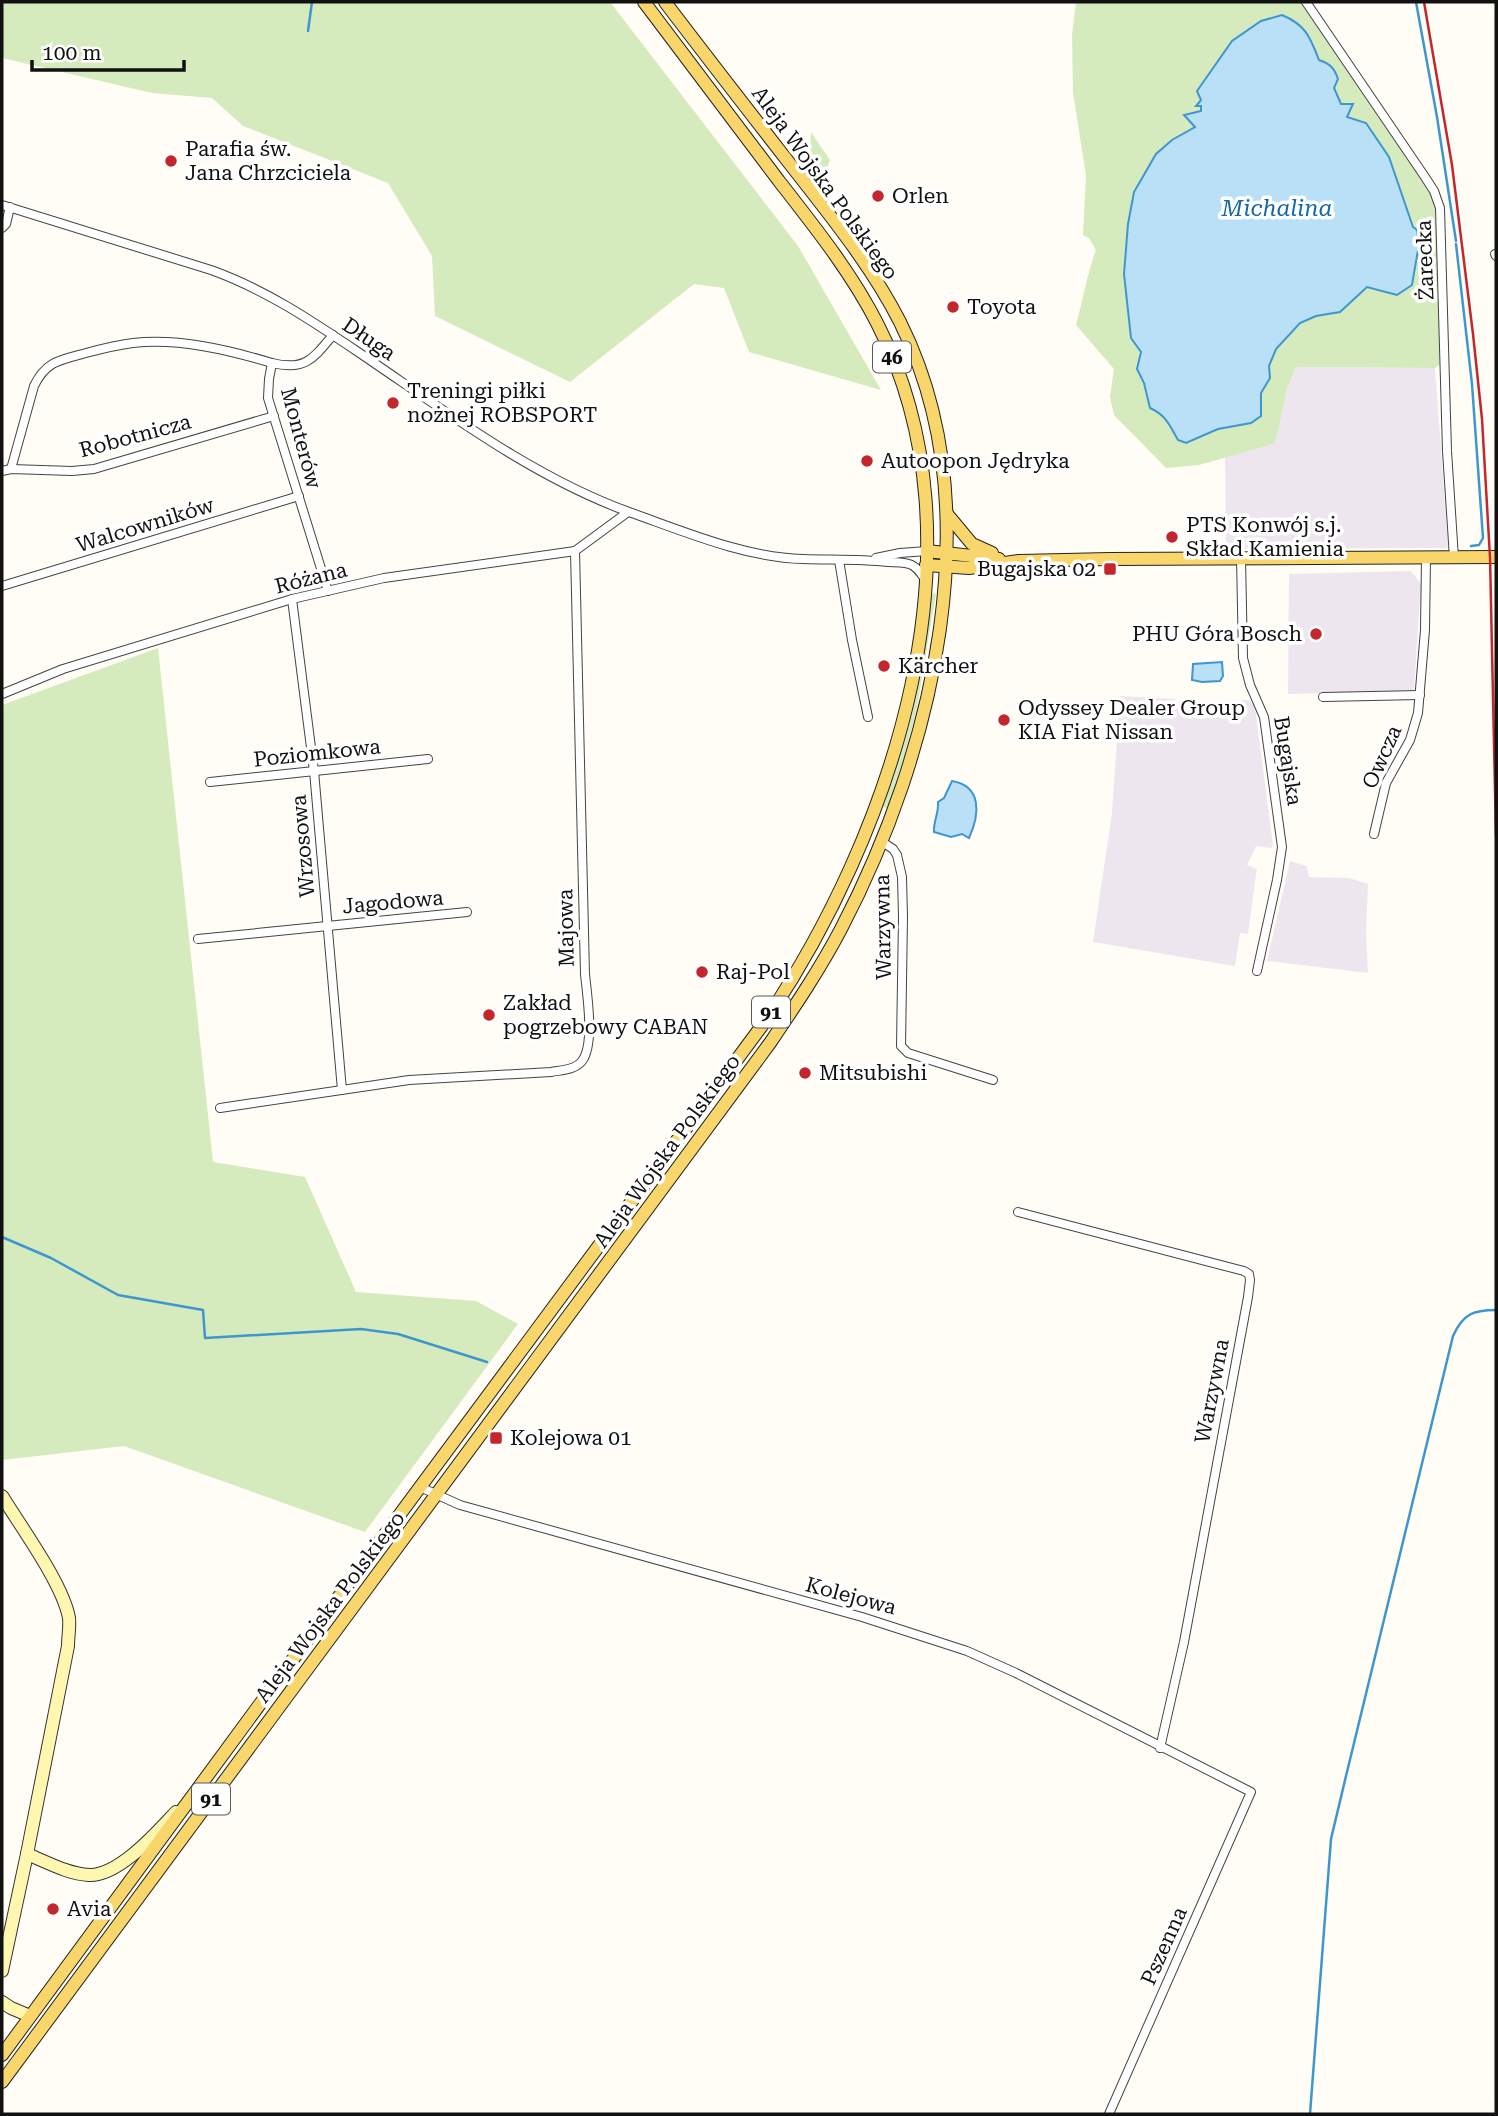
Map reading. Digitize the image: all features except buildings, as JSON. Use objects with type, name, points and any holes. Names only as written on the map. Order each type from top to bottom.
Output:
[{"type":"main road","name":"Aleja Wojska Polskiego","points":[[2,2056],[761,1027],[827,919],[866,834],[896,745],[913,676],[927,551],[918,445],[899,375],[877,323],[830,249],[644,2]]},
{"type":"main road","name":"Aleja Wojska Polskiego","points":[[2,2082],[770,1043],[841,927],[881,841],[905,777],[921,721],[935,651],[945,588],[947,552],[944,465],[921,371],[892,308],[849,242],[665,2]]},
{"type":"main road","points":[[947,514],[975,547],[1019,561]]},
{"type":"main road","points":[[927,551],[1019,561]]},
{"type":"main road","points":[[926,565],[969,568],[1019,561],[1496,557]]},
{"type":"street","name":"Żarecka","points":[[1306,2],[1425,177],[1440,208],[1447,451],[1454,558]]},
{"type":"street","name":"Długa","points":[[6,206],[228,276],[281,303],[333,335],[533,466],[580,492],[628,512],[762,555],[783,559],[866,559],[909,564],[918,569],[925,580]]},
{"type":"street","points":[[2,228],[6,224],[6,206]]},
{"type":"street","name":"Monterów","points":[[328,591],[274,416],[268,388],[272,363],[296,366],[306,363],[318,354],[333,335]]},
{"type":"street","points":[[6,470],[34,386],[40,374],[54,362],[114,346],[159,342],[214,349],[272,363]]},
{"type":"street","name":"Robotnicza","points":[[6,470],[94,469],[274,416]]},
{"type":"street","name":"Walcowników","points":[[2,586],[299,496]]},
{"type":"street","name":"Różana","points":[[2,694],[63,669],[292,599],[384,578],[575,551],[628,512]]},
{"type":"street","name":"Majowa","points":[[220,1108],[410,1080],[551,1072],[571,1069],[582,1061],[590,1035],[584,974],[575,551]]},
{"type":"street","name":"Długa","points":[[866,559],[900,552],[927,551]]},
{"type":"street","name":"Bugajska","points":[[1241,558],[1243,658],[1250,685],[1264,717],[1282,847],[1257,971]]},
{"type":"street","name":"Owcza","points":[[1374,834],[1386,783],[1414,730],[1420,695],[1426,558]]},
{"type":"street","points":[[839,560],[868,717]]},
{"type":"street","name":"Wrzosowa","points":[[292,599],[314,771],[342,1090]]},
{"type":"street","name":"Owcza","points":[[1323,697],[1420,695]]},
{"type":"street","name":"Poziomkowa","points":[[210,782],[428,759]]},
{"type":"street","name":"Warzywna","points":[[881,841],[897,855],[902,877],[901,1046],[908,1054],[993,1080]]},
{"type":"street","name":"Jagodowa","points":[[198,939],[467,912]]},
{"type":"street","name":"Warzywna","points":[[1018,1212],[1249,1274],[1248,1297],[1186,1630],[1160,1748]]},
{"type":"street","name":"Kolejowa","points":[[420,1487],[460,1505],[862,1617],[956,1647],[1016,1673],[1251,1792]]},
{"type":"street","points":[[2,1496],[45,1566],[62,1598],[69,1619],[68,1646],[2,1972]]},
{"type":"street","points":[[27,1854],[75,1873],[100,1874],[118,1865],[145,1844],[198,1789]]},
{"type":"street","name":"Pszenna","points":[[1109,2114],[1251,1792]]},
{"type":"street","points":[[2,2002],[30,2016]]},
{"type":"shaded area","points":[[1296,367],[1435,368],[1447,548],[1226,549],[1225,457],[1274,444],[1287,388]]},
{"type":"shaded area","points":[[1411,571],[1421,584],[1414,689],[1288,694],[1289,574]]},
{"type":"shaded area","points":[[1120,696],[1175,699],[1176,702],[1249,700],[1255,707],[1273,845],[1271,848],[1256,846],[1247,865],[1257,869],[1248,934],[1240,933],[1235,966],[1093,942],[1112,813]]},
{"type":"shaded area","points":[[1290,861],[1307,866],[1309,877],[1349,878],[1368,884],[1368,973],[1267,961]]},
{"type":"green space","points":[[2,2],[610,2],[798,246],[881,390],[749,352],[724,288],[694,284],[570,382],[435,316],[432,256],[388,183],[243,126],[212,98],[152,93],[2,58]]},
{"type":"green space","points":[[1076,2],[1302,2],[1429,189],[1438,229],[1437,299],[1443,299],[1445,361],[1435,368],[1296,367],[1287,388],[1274,444],[1199,465],[1166,468],[1114,415],[1110,397],[1114,369],[1076,325],[1096,250],[1089,238],[1083,235],[1086,175],[1073,93],[1072,35]]},
{"type":"green space","points":[[811,132],[830,160],[827,168],[818,173],[806,164],[810,161]]},
{"type":"green space","points":[[930,593],[936,594],[916,713],[887,808],[882,807],[912,702]]},
{"type":"green space","points":[[158,648],[213,1162],[305,1177],[356,1292],[476,1301],[518,1324],[365,1532],[124,1446],[2,1460],[2,705]]},
{"type":"water","name":"Michalina","points":[[1282,15],[1302,28],[1310,38],[1319,60],[1333,69],[1338,79],[1334,88],[1341,104],[1353,104],[1347,117],[1366,123],[1389,157],[1413,227],[1417,230],[1419,244],[1412,285],[1397,295],[1367,287],[1340,312],[1316,316],[1300,323],[1276,349],[1269,366],[1270,378],[1261,393],[1261,416],[1251,423],[1218,429],[1186,443],[1178,440],[1164,418],[1150,408],[1144,383],[1137,369],[1141,352],[1131,338],[1124,274],[1134,192],[1156,154],[1172,140],[1195,127],[1184,115],[1201,111],[1201,106],[1196,106],[1201,100],[1197,91],[1232,41],[1261,21]]},
{"type":"water","points":[[1222,662],[1223,676],[1220,681],[1192,680],[1193,664]]},
{"type":"water","points":[[952,781],[969,789],[976,802],[975,820],[969,838],[962,834],[951,837],[934,832],[938,802],[944,798]]},
{"type":"waterway","points":[[308,31],[312,2]]},
{"type":"waterway","points":[[1416,2],[1456,241]]},
{"type":"waterway","points":[[1456,244],[1472,384],[1483,538],[1479,545],[1471,546]]},
{"type":"waterway","points":[[2,1237],[51,1258],[118,1295],[203,1310],[205,1338],[361,1329],[398,1334],[487,1362]]},
{"type":"waterway","points":[[1310,2114],[1331,1839],[1453,1336],[1465,1318],[1475,1312],[1496,1310]]},
{"type":"railway","points":[[1424,2],[1452,165],[1482,419],[1490,557],[1496,836]]},
{"type":"place","name":"Parafia św. Jana Chrzciciela","points":[[171,161]]},
{"type":"place","name":"Orlen","points":[[878,196]]},
{"type":"place","name":"Toyota","points":[[953,307]]},
{"type":"place","name":"Treningi piłki nożnej ROBSPORT","points":[[393,403]]},
{"type":"place","name":"Autoopon Jędryka","points":[[867,461]]},
{"type":"place","name":"PTS Konwój s.j. Skład Kamienia","points":[[1172,537]]},
{"type":"place","name":"Bugajska 02","points":[[1110,569]]},
{"type":"place","name":"PHU Góra Bosch","points":[[1316,634]]},
{"type":"place","name":"Kärcher","points":[[884,666]]},
{"type":"place","name":"Odyssey Dealer Group KIA Fiat Nissan","points":[[1004,720]]},
{"type":"place","name":"Raj-Pol","points":[[702,972]]},
{"type":"place","name":"Zakład pogrzebowy CABAN","points":[[489,1015]]},
{"type":"place","name":"Mitsubishi","points":[[805,1073]]},
{"type":"place","name":"Kolejowa 01","points":[[496,1438]]},
{"type":"place","name":"Avia","points":[[53,1909]]}]
